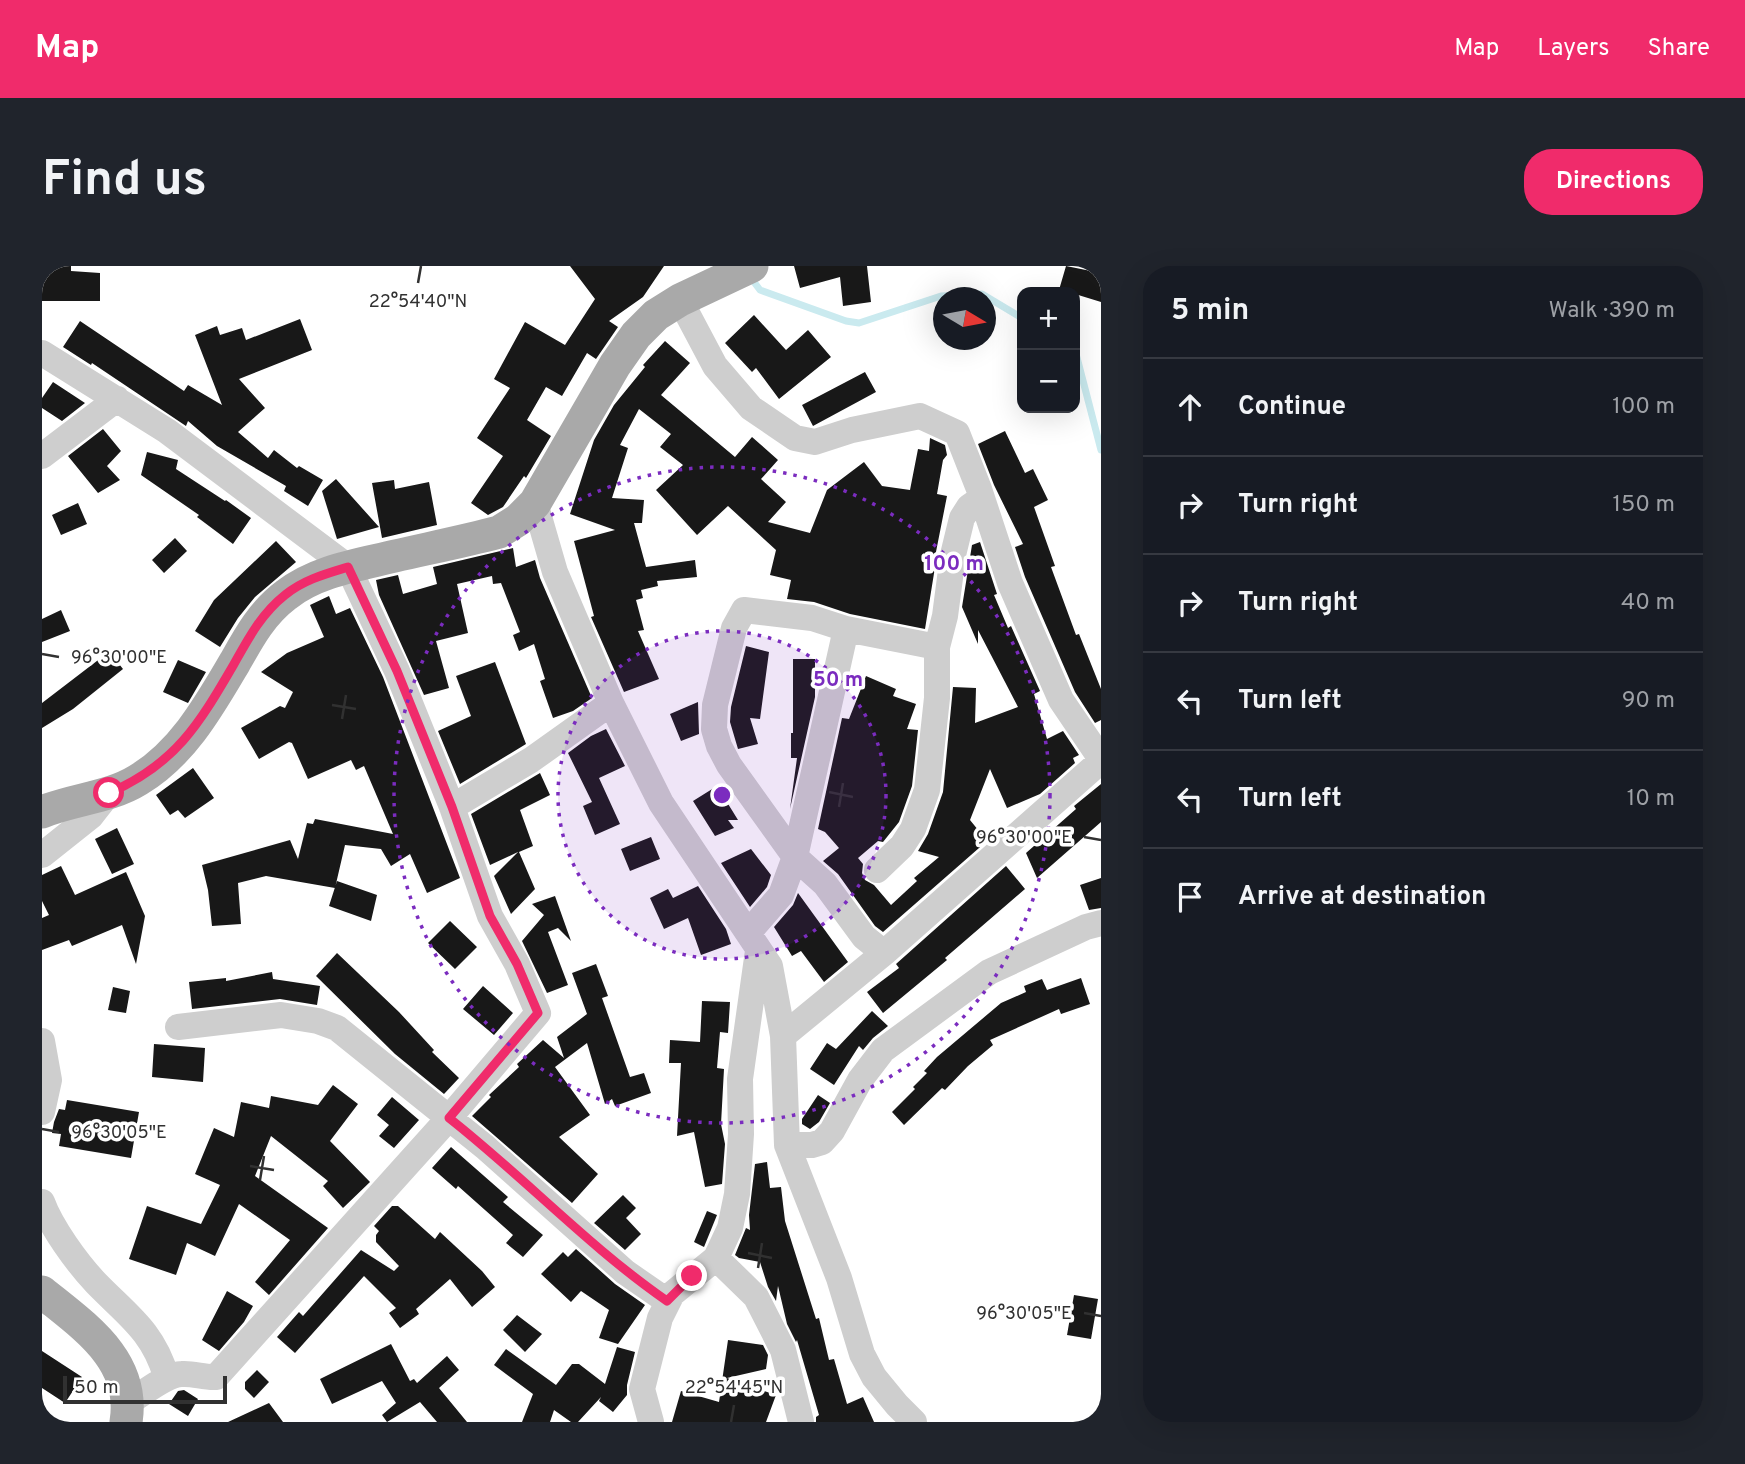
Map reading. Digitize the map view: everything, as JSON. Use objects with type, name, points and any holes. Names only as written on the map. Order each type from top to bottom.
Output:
[{"type":"main road","points":[[42,812],[109,793],[138,780],[184,741],[204,715],[268,611],[306,581],[348,567],[499,532],[518,520],[535,503],[615,365],[636,335],[656,315],[680,300],[738,273]]},
{"type":"main road","points":[[42,1292],[85,1327],[110,1355],[122,1373],[127,1412]]},
{"type":"street","points":[[680,300],[715,366],[751,408],[795,438],[815,442],[852,430],[920,416],[957,433],[1010,583],[1062,700],[1101,760],[884,953],[783,1036]]},
{"type":"street","points":[[42,353],[167,431],[348,567],[397,671],[452,807],[490,916],[517,964],[538,1013],[449,1118],[216,1377],[183,1374],[166,1376],[127,1412]]},
{"type":"street","points":[[42,456],[117,399]]},
{"type":"street","points":[[877,870],[902,846],[914,829],[927,790],[937,698],[937,647],[945,616],[953,555],[962,518],[970,507],[982,498]]},
{"type":"street","points":[[535,503],[555,572],[611,703],[661,803],[769,966],[783,1036],[787,1145],[839,1278],[862,1354],[874,1377],[914,1422]]},
{"type":"street","points":[[884,953],[864,937],[825,884],[795,857],[729,765],[713,729],[715,705],[734,628],[744,610],[812,618],[846,629],[937,647]]},
{"type":"street","points":[[651,1422],[642,1390],[660,1318],[667,1301],[692,1276],[716,1258],[730,1228],[737,1194],[741,1134],[740,1079],[753,941],[781,895],[795,857],[846,629]]},
{"type":"street","points":[[452,807],[531,760],[611,703]]},
{"type":"street","points":[[42,855],[91,816],[109,793]]},
{"type":"street","points":[[787,1145],[812,1145],[822,1142],[832,1131],[860,1080],[883,1051],[989,972],[1086,927],[1101,923]]},
{"type":"street","points":[[178,1027],[281,1015],[318,1021],[337,1028],[485,1147],[625,1272],[667,1301]]},
{"type":"street","points":[[42,1041],[49,1080],[42,1112]]},
{"type":"street","points":[[42,1202],[61,1237],[94,1280],[144,1330],[155,1345],[166,1376]]},
{"type":"street","points":[[716,1258],[756,1297],[783,1350],[802,1422]]},
{"type":"building","points":[[42,266],[71,266],[71,271],[100,273],[100,301],[42,301]]},
{"type":"building","points":[[570,266],[664,266],[643,297],[609,321],[618,327],[596,359],[587,353],[562,396],[546,387],[527,420],[551,436],[526,478],[524,476],[503,507],[488,515],[471,503],[503,456],[477,438],[510,388],[494,379],[525,322],[565,345],[595,299]]},
{"type":"building","points":[[794,266],[867,266],[871,302],[843,306],[840,277],[800,288]]},
{"type":"building","points":[[1066,266],[1101,273],[1101,302],[1080,296],[1080,287],[1060,287]]},
{"type":"building","points":[[754,315],[786,350],[808,330],[831,357],[779,399],[756,368],[752,372],[725,343]]},
{"type":"building","points":[[300,319],[312,350],[239,379],[265,408],[238,432],[268,458],[274,450],[297,468],[299,466],[323,480],[308,506],[284,491],[286,486],[217,446],[188,421],[186,426],[92,363],[91,365],[63,347],[80,321],[184,391],[188,385],[222,405],[195,335],[217,326],[220,335],[242,328],[246,340]]},
{"type":"building","points":[[665,341],[690,363],[661,395],[735,457],[752,437],[778,460],[761,479],[786,502],[768,522],[810,533],[827,490],[864,462],[882,486],[910,490],[918,449],[929,451],[930,438],[945,445],[947,455],[943,460],[937,494],[947,496],[925,629],[850,614],[814,602],[787,599],[791,580],[770,575],[776,550],[728,506],[697,535],[656,490],[683,465],[660,447],[671,434],[639,409],[620,445],[628,448],[612,498],[644,500],[642,523],[634,523],[646,567],[695,560],[697,577],[657,581],[658,586],[641,590],[643,598],[636,600],[644,630],[638,631],[659,679],[624,692],[591,617],[594,616],[574,541],[615,530],[570,514],[594,440],[614,405],[645,367],[643,365]]},
{"type":"building","points":[[865,372],[876,392],[813,426],[802,405]]},
{"type":"building","points":[[53,382],[85,403],[62,421],[42,408],[42,398]]},
{"type":"building","points":[[103,429],[121,451],[107,466],[120,480],[98,493],[68,456]]},
{"type":"building","points":[[1005,431],[1025,473],[1033,469],[1048,500],[1034,507],[1055,566],[1051,567],[1076,635],[1079,634],[1101,689],[1101,720],[1095,723],[1075,692],[1025,577],[1015,547],[1023,544],[994,485],[978,444]]},
{"type":"building","points":[[147,452],[178,460],[176,469],[251,518],[233,544],[197,517],[199,515],[141,475]]},
{"type":"building","points":[[336,479],[379,527],[337,539],[322,491]]},
{"type":"building","points":[[394,480],[395,489],[429,482],[437,525],[382,538],[372,483]]},
{"type":"building","points":[[78,503],[87,524],[61,535],[52,515]]},
{"type":"building","points":[[175,538],[187,551],[164,573],[152,560]]},
{"type":"building","points":[[276,541],[296,562],[255,597],[220,647],[195,631],[214,600]]},
{"type":"building","points":[[980,542],[997,594],[994,595],[1040,691],[1034,694],[1047,739],[1063,731],[1079,755],[1073,758],[1075,763],[1040,794],[1007,808],[990,769],[970,820],[987,841],[883,932],[875,926],[838,874],[823,861],[839,848],[825,832],[818,829],[842,718],[849,719],[866,676],[896,689],[893,696],[916,704],[907,729],[918,730],[912,786],[899,822],[883,842],[878,841],[858,858],[863,864],[862,873],[865,880],[874,885],[891,905],[917,881],[914,878],[939,857],[918,851],[928,834],[943,792],[953,687],[976,688],[975,723],[1018,707],[978,630],[978,644],[962,607],[972,545]]},
{"type":"building","points":[[513,548],[516,567],[535,560],[540,578],[592,698],[573,711],[553,718],[540,681],[545,679],[534,644],[519,651],[513,635],[520,632],[501,583],[493,584],[492,576],[457,584],[468,633],[436,641],[449,688],[424,695],[379,595],[376,580],[398,575],[403,594],[437,584],[433,567]]},
{"type":"building","points":[[329,596],[336,614],[350,608],[383,677],[460,878],[427,893],[410,854],[391,866],[381,849],[345,845],[335,888],[266,876],[238,883],[241,924],[212,926],[202,865],[290,840],[298,859],[307,823],[313,824],[315,819],[393,834],[364,766],[356,770],[351,760],[308,779],[292,743],[289,742],[259,759],[241,728],[280,706],[285,708],[293,692],[261,672],[287,653],[324,637],[310,605]]},
{"type":"building","points":[[61,610],[70,631],[42,642],[42,619]]},
{"type":"building","points":[[746,646],[769,652],[760,719],[750,718],[758,744],[738,749],[730,722],[731,707]]},
{"type":"building","points":[[106,654],[108,658],[112,655],[123,669],[73,709],[42,728],[42,703]]},
{"type":"building","points":[[793,659],[815,659],[815,697],[790,809],[797,758],[791,758]]},
{"type":"building","points":[[178,660],[206,672],[188,703],[163,692]]},
{"type":"building","points":[[495,662],[526,744],[460,784],[438,731],[471,716],[456,676]]},
{"type":"building","points":[[698,702],[699,734],[681,741],[670,714]]},
{"type":"building","points":[[606,729],[625,766],[599,778],[620,824],[595,835],[583,806],[592,802],[568,753]]},
{"type":"building","points":[[193,768],[214,798],[185,818],[178,810],[170,815],[156,795]]},
{"type":"building","points":[[540,773],[550,795],[520,810],[533,846],[519,852],[535,889],[511,914],[494,876],[518,852],[490,865],[471,814]]},
{"type":"building","points":[[1101,784],[1101,822],[1037,878],[1026,853]]},
{"type":"building","points":[[717,786],[738,820],[728,820],[734,828],[715,836],[693,801]]},
{"type":"building","points":[[117,828],[134,864],[112,874],[95,839]]},
{"type":"building","points":[[651,837],[660,859],[630,871],[621,849]]},
{"type":"building","points":[[751,849],[771,875],[767,887],[750,907],[721,863]]},
{"type":"building","points":[[61,866],[75,895],[126,872],[145,916],[136,964],[122,925],[72,946],[69,940],[42,950],[42,918],[49,915],[42,901],[42,875]]},
{"type":"building","points":[[1006,866],[1025,889],[945,958],[947,960],[883,1013],[867,992],[899,968],[896,964]]},
{"type":"building","points":[[1101,878],[1101,908],[1089,910],[1080,885]]},
{"type":"building","points":[[337,881],[377,895],[371,921],[329,906]]},
{"type":"building","points":[[698,886],[726,929],[731,944],[701,955],[688,918],[664,929],[650,898],[668,889],[673,898]]},
{"type":"building","points":[[798,893],[848,962],[824,982],[801,951],[792,956],[774,927],[793,905]]},
{"type":"building","points":[[555,896],[571,941],[558,928],[548,932],[568,985],[547,993],[522,941],[544,915],[532,904]]},
{"type":"building","points":[[450,921],[477,947],[455,969],[428,943]]},
{"type":"building","points":[[337,953],[399,1012],[434,1050],[432,1052],[459,1078],[444,1094],[395,1054],[316,976]]},
{"type":"building","points":[[596,964],[608,996],[602,998],[630,1077],[644,1073],[651,1093],[615,1106],[612,1099],[605,1104],[587,1043],[555,1067],[590,1115],[559,1137],[598,1174],[572,1203],[472,1116],[491,1097],[489,1095],[519,1067],[517,1064],[543,1040],[564,1058],[557,1037],[587,1014],[572,973]]},
{"type":"building","points":[[272,972],[273,979],[320,986],[317,1005],[280,999],[192,1009],[189,982],[226,978],[226,981]]},
{"type":"building","points":[[1081,978],[1090,1004],[1061,1014],[1059,1009],[990,1040],[993,1045],[945,1090],[942,1088],[904,1125],[892,1112],[915,1089],[913,1087],[927,1073],[924,1071],[937,1057],[1001,1003],[1026,992],[1024,986],[1042,979],[1047,990]]},
{"type":"building","points":[[483,986],[513,1013],[494,1035],[463,1009]]},
{"type":"building","points":[[113,987],[130,991],[126,1013],[108,1010]]},
{"type":"building","points":[[702,1001],[730,1002],[728,1033],[720,1032],[717,1068],[724,1069],[721,1124],[725,1144],[722,1184],[705,1187],[694,1132],[677,1136],[681,1063],[669,1063],[670,1040],[700,1042]]},
{"type":"building","points":[[872,1011],[888,1026],[863,1050],[859,1046],[834,1085],[810,1069],[827,1043],[836,1049]]},
{"type":"building","points":[[154,1044],[205,1048],[203,1082],[152,1077]]},
{"type":"building","points":[[333,1085],[358,1104],[330,1141],[370,1182],[343,1208],[323,1186],[328,1181],[271,1136],[255,1176],[328,1228],[269,1295],[255,1282],[290,1240],[239,1204],[215,1256],[187,1243],[176,1275],[129,1259],[147,1206],[201,1224],[220,1185],[195,1174],[214,1128],[234,1137],[241,1102],[269,1108],[271,1096],[318,1105]]},
{"type":"building","points":[[818,1095],[830,1103],[819,1122],[810,1129],[802,1124],[802,1119]]},
{"type":"building","points":[[392,1097],[419,1120],[394,1148],[379,1136],[389,1125],[377,1115]]},
{"type":"building","points":[[67,1100],[139,1112],[131,1158],[59,1146],[61,1134],[52,1133],[59,1109],[65,1110]]},
{"type":"building","points":[[451,1147],[508,1197],[503,1202],[543,1235],[523,1257],[506,1243],[513,1235],[458,1186],[456,1189],[432,1168]]},
{"type":"building","points":[[767,1162],[770,1188],[781,1187],[785,1221],[816,1319],[819,1318],[829,1360],[834,1359],[847,1404],[863,1397],[874,1422],[816,1422],[819,1415],[797,1340],[796,1342],[787,1324],[778,1286],[776,1301],[760,1262],[735,1255],[746,1228],[750,1230],[749,1215],[755,1164]]},
{"type":"building","points":[[623,1195],[636,1208],[626,1218],[641,1234],[625,1250],[594,1223]]},
{"type":"building","points":[[392,1206],[398,1206],[435,1239],[440,1232],[482,1271],[495,1287],[472,1307],[450,1279],[416,1309],[419,1314],[400,1328],[389,1313],[396,1308],[364,1276],[295,1353],[277,1337],[299,1312],[303,1316],[361,1250],[394,1271],[399,1266],[376,1242],[379,1231],[374,1226]]},
{"type":"building","points":[[707,1211],[717,1215],[704,1247],[694,1242]]},
{"type":"building","points":[[576,1249],[615,1284],[645,1305],[618,1344],[599,1338],[609,1310],[581,1291],[571,1302],[541,1274],[563,1252],[568,1257]]},
{"type":"building","points":[[227,1291],[253,1306],[244,1322],[219,1351],[202,1340]]},
{"type":"building","points":[[1074,1295],[1098,1299],[1091,1339],[1067,1335]]},
{"type":"building","points":[[517,1315],[542,1334],[525,1352],[503,1330]]},
{"type":"building","points":[[728,1340],[763,1345],[768,1355],[766,1369],[727,1378],[776,1395],[766,1422],[672,1422],[681,1391],[719,1402]]},
{"type":"building","points":[[391,1344],[410,1381],[414,1379],[417,1383],[447,1356],[459,1370],[439,1388],[467,1422],[437,1422],[420,1402],[387,1422],[382,1415],[396,1403],[382,1381],[332,1404],[320,1379]]},
{"type":"building","points":[[617,1347],[635,1352],[627,1395],[613,1412],[599,1401],[601,1397],[578,1422],[571,1422],[554,1410],[550,1422],[522,1422],[533,1394],[494,1365],[506,1349],[556,1385],[572,1364],[579,1364],[605,1384]]},
{"type":"building","points":[[42,1351],[82,1377],[65,1403],[42,1388]]},
{"type":"building","points":[[257,1370],[269,1382],[254,1398],[245,1389],[245,1382]]},
{"type":"building","points":[[184,1390],[198,1399],[188,1416],[169,1404],[178,1391]]},
{"type":"building","points":[[269,1403],[283,1422],[228,1422]]},
{"type":"waterway","points":[[751,278],[760,290],[846,321],[859,323],[941,296],[982,294],[1017,315]]},
{"type":"waterway","points":[[1080,369],[1101,450]]},
{"type":"route","points":[[109,793],[138,780],[184,741],[204,715],[268,611],[306,581],[348,567],[397,671],[452,807],[490,916],[517,964],[538,1013],[449,1118],[625,1272],[667,1301],[692,1276]]}]
